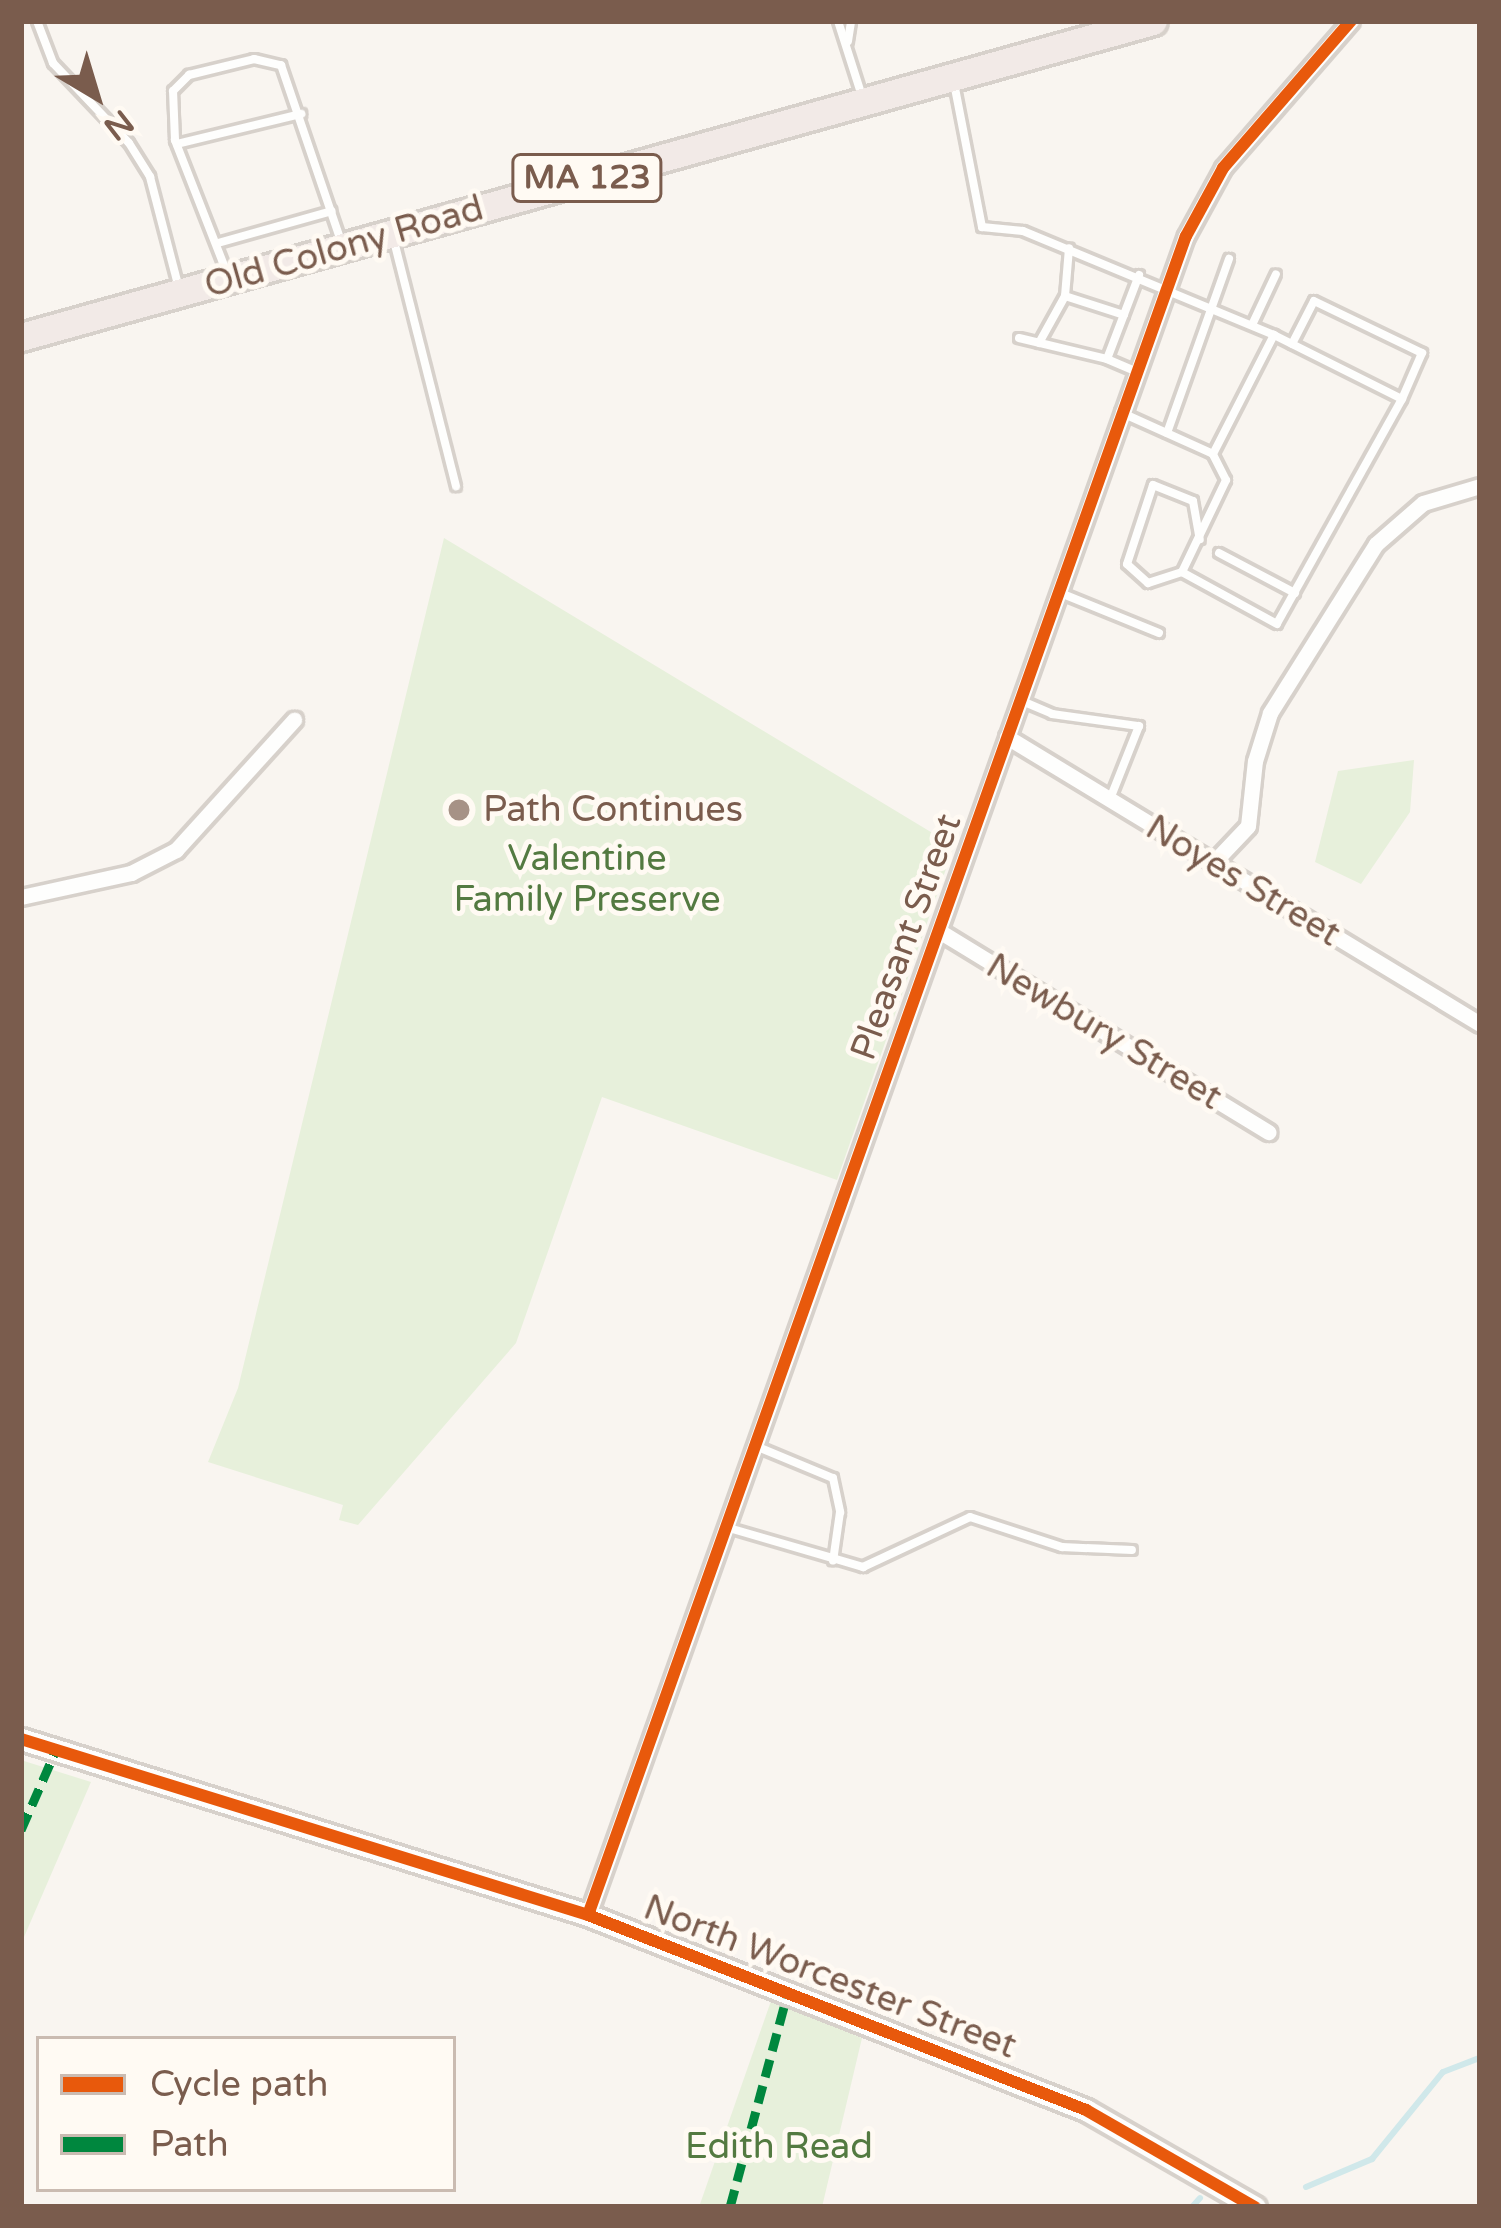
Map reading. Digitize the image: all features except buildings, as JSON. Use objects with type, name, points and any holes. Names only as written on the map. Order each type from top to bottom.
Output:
[{"type":"highway","name":"Old Colony Road","points":[[21,337],[1153,21]]},
{"type":"street","name":"Pleasant Street","points":[[588,1915],[1167,286],[1222,168],[1351,21]]},
{"type":"street","points":[[1212,864],[1248,826],[1255,760],[1270,713],[1376,544],[1423,503],[1480,486]]},
{"type":"street","points":[[21,896],[131,873],[165,857],[294,720]]},
{"type":"street","name":"Noyes Street","points":[[1007,737],[1480,1024]]},
{"type":"street","name":"Newbury Street","points":[[939,931],[1268,1132]]},
{"type":"street","name":"North Worcester Street","points":[[21,1739],[588,1915],[1086,2110],[1255,2207]]},
{"type":"lane","points":[[37,21],[53,64],[129,142],[150,176],[180,293]]},
{"type":"lane","points":[[838,21],[864,103]]},
{"type":"lane","points":[[848,42],[851,21]]},
{"type":"lane","points":[[229,280],[177,144],[173,91],[188,75],[254,59],[281,65],[302,114],[343,248]]},
{"type":"lane","points":[[953,79],[982,226],[1024,231],[1167,286],[1402,399]]},
{"type":"lane","points":[[177,144],[302,114]]},
{"type":"lane","points":[[218,243],[332,212]]},
{"type":"lane","points":[[393,233],[456,486]]},
{"type":"lane","points":[[1039,343],[1065,296],[1069,248]]},
{"type":"lane","points":[[1167,433],[1229,259]]},
{"type":"lane","points":[[1252,325],[1276,274]]},
{"type":"lane","points":[[1107,359],[1139,275]]},
{"type":"lane","points":[[1065,296],[1124,315]]},
{"type":"lane","points":[[1182,572],[1277,624],[1402,399],[1422,353],[1314,301],[1292,344]]},
{"type":"lane","points":[[1213,454],[1274,335]]},
{"type":"lane","points":[[1019,338],[1107,359],[1135,371]]},
{"type":"lane","points":[[1119,412],[1213,454],[1226,480],[1200,538],[1182,572],[1148,583],[1127,564],[1154,485],[1193,501],[1200,538]]},
{"type":"lane","points":[[1220,553],[1295,593]]},
{"type":"lane","points":[[1057,591],[1159,633]]},
{"type":"lane","points":[[1020,700],[1052,714],[1139,726],[1110,800]]},
{"type":"lane","points":[[758,1447],[833,1478],[839,1512],[833,1561]]},
{"type":"lane","points":[[729,1528],[833,1561],[877,1565],[926,1532],[970,1516],[1062,1547],[1132,1550]]},
{"type":"green space","name":"Valentine Family Preserve","points":[[444,538],[954,846],[837,1180],[602,1097],[516,1343],[358,1525],[339,1520],[343,1505],[208,1462],[238,1388]]},
{"type":"green space","points":[[1414,760],[1410,812],[1361,884],[1315,862],[1338,771]]},
{"type":"green space","points":[[24,1761],[91,1782],[21,1944],[21,1767]]},
{"type":"green space","name":"Edith Read","points":[[771,2001],[862,2038],[822,2207],[699,2207]]},
{"type":"waterway","points":[[1306,2187],[1372,2159],[1443,2072],[1480,2058]]},
{"type":"waterway","points":[[1192,2207],[1200,2198]]},
{"type":"marked path","points":[[21,1830],[56,1750]]},
{"type":"marked path","points":[[730,2207],[788,1992]]},
{"type":"cycle path","points":[[588,1915],[1186,236],[1223,168],[1351,21]]},
{"type":"cycle path","points":[[21,1739],[588,1915],[1086,2110],[1255,2207]]},
{"type":"place","name":"Path Continues","points":[[459,810]]}]
